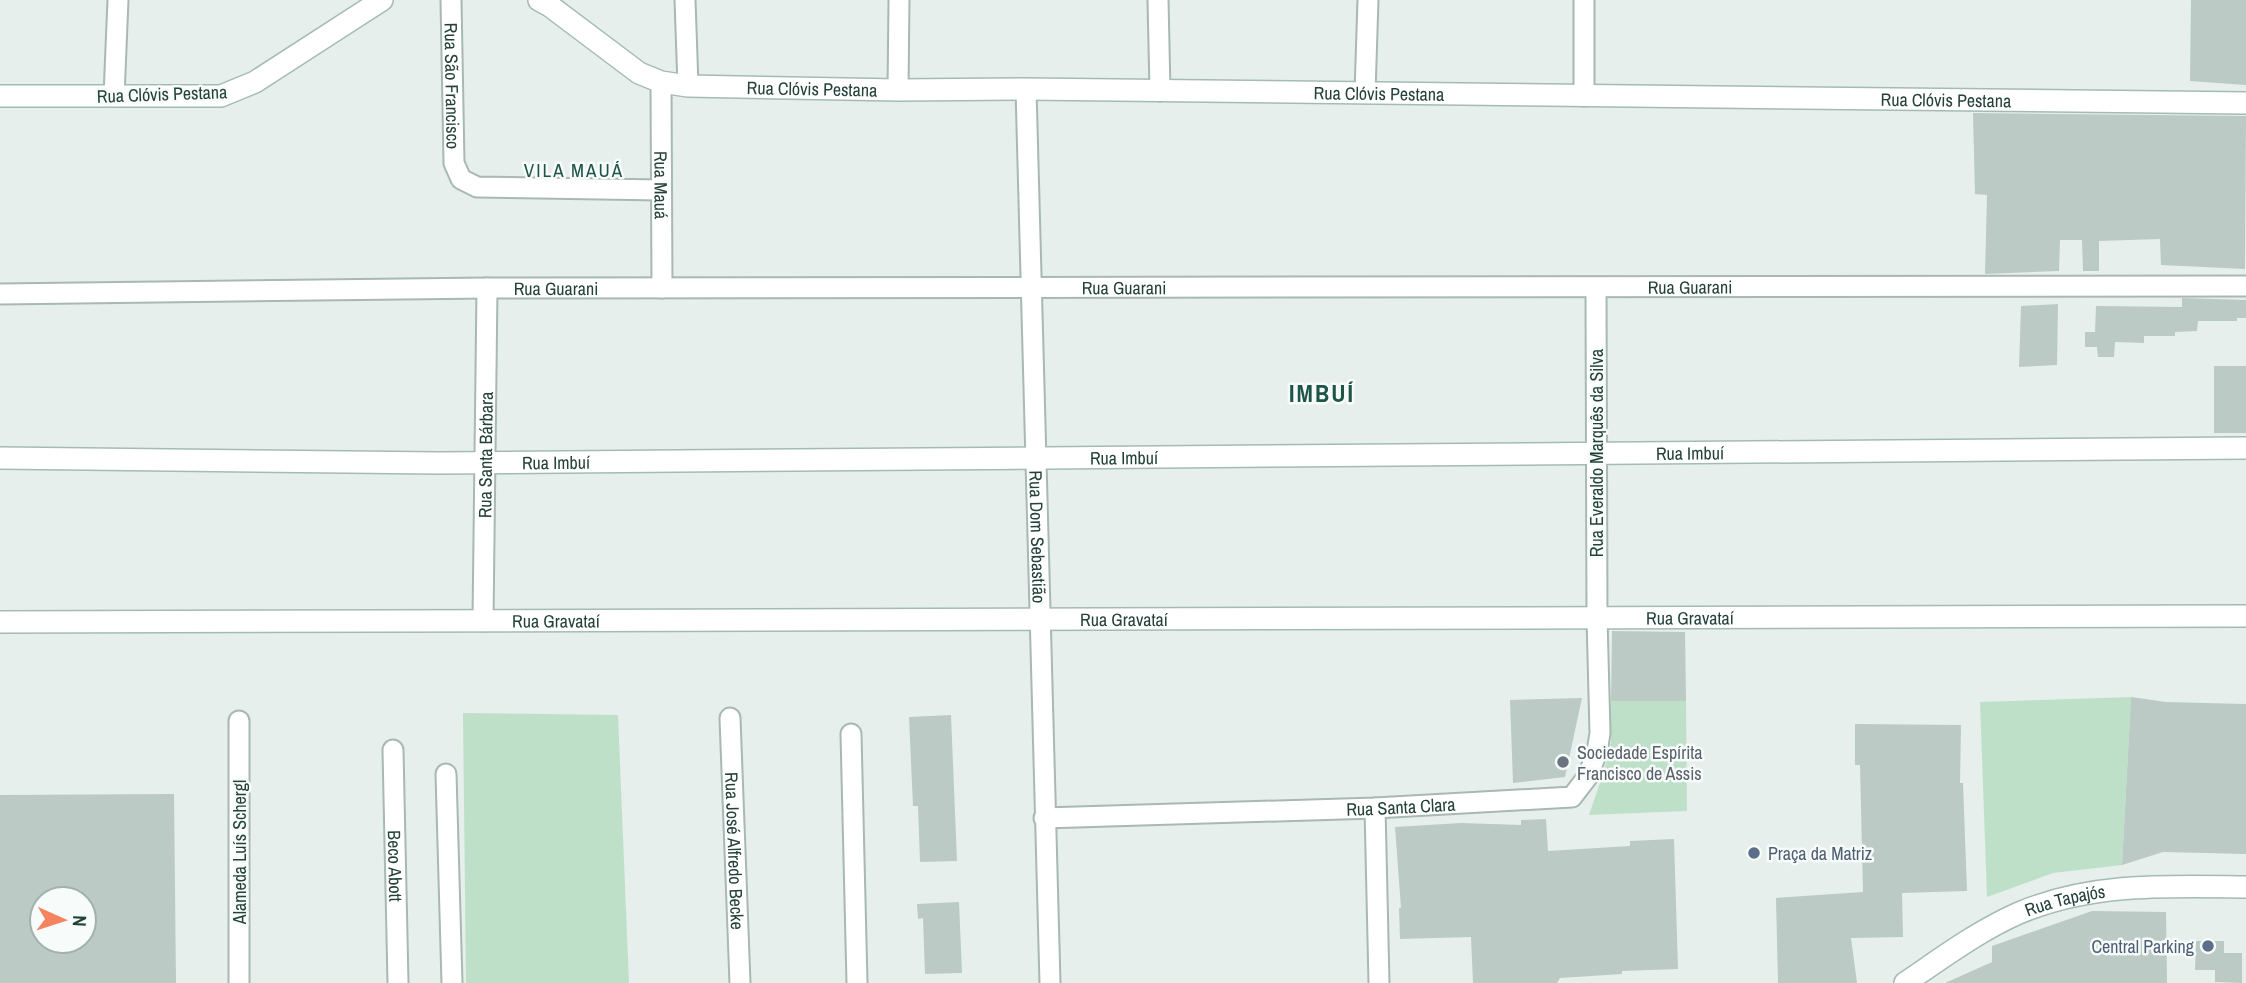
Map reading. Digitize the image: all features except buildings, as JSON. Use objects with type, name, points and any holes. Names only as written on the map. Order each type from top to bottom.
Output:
[{"type":"street","points":[[114,96],[118,0]]},
{"type":"street","name":"Rua Clóvis Pestana","points":[[0,96],[221,96],[255,82],[382,0]]},
{"type":"street","name":"Rua São Francisco","points":[[451,0],[454,163],[461,179],[477,187],[661,190]]},
{"type":"street","name":"Rua Clóvis Pestana","points":[[539,0],[639,73],[661,82],[688,86],[2246,103]]},
{"type":"street","points":[[685,0],[688,86]]},
{"type":"street","points":[[898,90],[899,0]]},
{"type":"street","points":[[1158,0],[1160,91]]},
{"type":"street","points":[[1365,93],[1368,0]]},
{"type":"street","points":[[1584,0],[1584,96]]},
{"type":"street","name":"Rua Mauá","points":[[661,82],[662,288]]},
{"type":"street","name":"Rua Dom Sebastião","points":[[1026,89],[1050,983]]},
{"type":"street","name":"Rua Guarani","points":[[0,294],[488,288],[2246,286]]},
{"type":"street","name":"Rua Santa Bárbara","points":[[483,621],[488,288]]},
{"type":"street","name":"Rua Everaldo Marquês da Silva","points":[[1596,288],[1597,618]]},
{"type":"street","name":"Rua Imbuí","points":[[0,458],[485,463],[2246,448]]},
{"type":"street","name":"Rua Gravataí","points":[[0,622],[2246,616]]},
{"type":"street","name":"Rua Santa Clara","points":[[1044,818],[1376,808],[1572,797],[1588,776],[1597,752],[1600,733],[1597,618]]},
{"type":"street","name":"Rua José Alfredo Becke","points":[[730,719],[740,983]]},
{"type":"street","name":"Alameda Luís Schergl","points":[[239,721],[239,983]]},
{"type":"street","points":[[851,734],[857,983]]},
{"type":"street","name":"Beco Abott","points":[[393,750],[398,983]]},
{"type":"street","points":[[446,774],[452,983]]},
{"type":"street","points":[[1376,808],[1379,983]]},
{"type":"street","name":"Rua Tapajós","points":[[1905,983],[1973,937],[2019,913],[2063,898],[2100,890],[2139,886],[2246,887]]},
{"type":"green space","points":[[2131,697],[2122,865],[2053,873],[1987,897],[1980,702]]},
{"type":"green space","points":[[1611,701],[1686,701],[1687,811],[1589,815],[1611,743]]},
{"type":"green space","points":[[463,713],[618,715],[629,983],[466,983]]},
{"type":"place","name":"Sociedade Espírita Francisco de Assis","points":[[1563,762]]},
{"type":"place","name":"Praça da Matriz","points":[[1754,853]]},
{"type":"place","name":"Central Parking","points":[[2208,946]]},
{"type":"district","name":"VILA MAUÁ","points":[[574,170]]},
{"type":"district","name":"IMBUÍ","points":[[1322,393]]}]
